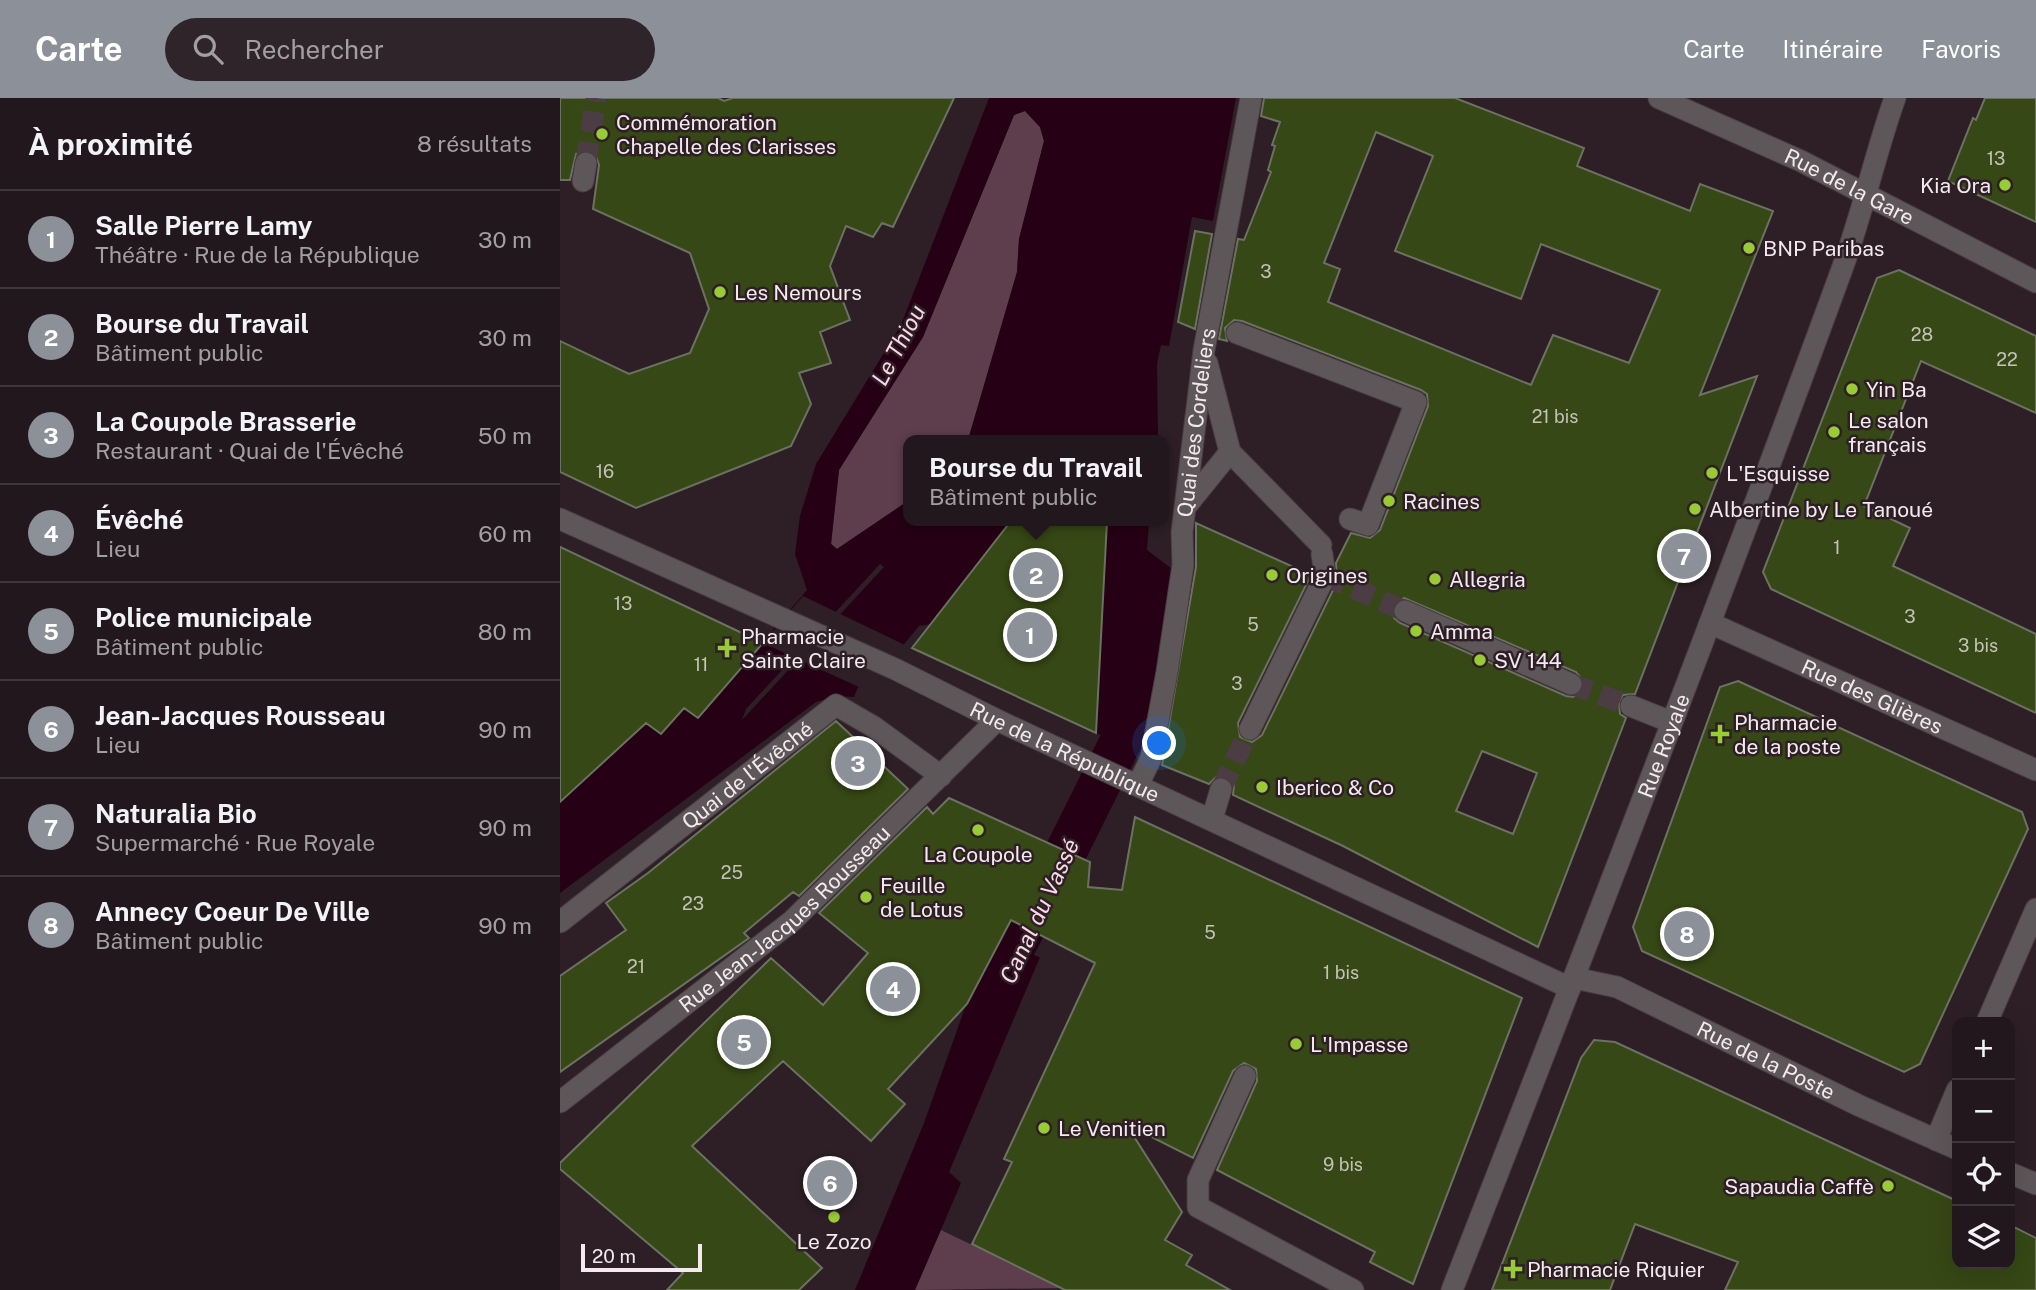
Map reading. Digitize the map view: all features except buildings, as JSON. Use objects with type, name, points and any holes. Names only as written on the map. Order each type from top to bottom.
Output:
[{"type":"street","name":"Quai des Cordeliers","points":[[1136,784],[1151,758],[1165,685],[1183,565],[1182,532],[1204,350],[1251,98]]},
{"type":"street","name":"Rue de la Gare","points":[[1659,98],[1801,161],[2036,282]]},
{"type":"street","name":"Rue Royale","points":[[1452,1290],[1710,624],[1868,196],[1895,98]]},
{"type":"street","points":[[1237,333],[1416,402],[1368,525],[1350,519]]},
{"type":"street","points":[[1204,350],[1230,452],[1321,550],[1325,576],[1250,729]]},
{"type":"street","points":[[1187,505],[1230,452]]},
{"type":"street","name":"Rue de la République","points":[[560,519],[784,618],[997,720],[1572,983]]},
{"type":"street","points":[[1405,611],[1571,684]]},
{"type":"street","name":"Rue des Glières","points":[[1710,624],[2036,769]]},
{"type":"street","name":"Quai de l'Évêché","points":[[560,922],[836,705],[874,727],[940,776]]},
{"type":"street","points":[[1631,706],[1671,722]]},
{"type":"street","name":"Rue Jean-Jacques Rousseau","points":[[560,1102],[792,922],[997,720]]},
{"type":"street","points":[[1212,819],[1221,789]]},
{"type":"street","points":[[1989,1017],[2036,909]]},
{"type":"street","name":"Rue de la Poste","points":[[1572,983],[1617,987],[1952,1147]]},
{"type":"street","points":[[1245,1076],[1198,1180],[1198,1207],[1353,1290]]},
{"type":"street","points":[[1936,1140],[1952,1102]]},
{"type":"street","points":[[2015,1174],[2036,1184]]},
{"type":"shaded area","points":[[1025,111],[1040,127],[1044,141],[1019,239],[1017,272],[969,435],[903,435],[903,504],[837,549],[831,544],[839,470],[923,337],[1014,115]]},
{"type":"shaded area","points":[[941,1230],[1062,1288],[915,1290]]},
{"type":"water","name":"Le Thiou","points":[[989,98],[1236,98],[1213,221],[1192,217],[1169,346],[1161,345],[1157,364],[1158,435],[969,435],[1017,272],[1019,239],[1044,141],[1040,127],[1025,111],[1014,115],[923,337],[839,470],[831,544],[837,549],[903,504],[903,526],[1007,526],[931,624],[919,626],[873,682],[860,682],[854,697],[837,696],[816,702],[560,893],[560,799],[646,723],[661,734],[684,708],[698,718],[807,590],[795,554],[800,516],[816,464],[901,325]],"holes":[[[880,564],[884,567],[742,720],[746,709]]]},
{"type":"water","points":[[1106,526],[1149,526],[1147,550],[1176,572],[1146,755],[1096,733]]},
{"type":"water","points":[[1050,844],[1083,860],[1035,955],[1040,957],[949,1172],[961,1183],[915,1290],[855,1290],[924,1123],[966,1005]]},
{"type":"pier","points":[[803,596],[907,646],[875,684],[861,688],[763,643]]},
{"type":"pier","points":[[1051,841],[1085,857],[1086,861],[1039,953],[1042,958],[1034,955],[1083,860],[1050,844]]},
{"type":"waterway","name":"Canal du Vassé","points":[[1041,902],[1123,737],[1129,688]]},
{"type":"tunnel","points":[[586,163],[596,98]]},
{"type":"tunnel","points":[[1325,576],[1405,611]]},
{"type":"tunnel","points":[[1571,684],[1631,706]]},
{"type":"tunnel","points":[[1221,789],[1250,729]]},
{"type":"place","name":"Commémoration Chapelle des Clarisses","points":[[602,134]]},
{"type":"place","name":"Kia Ora","points":[[2005,185]]},
{"type":"place","name":"BNP Paribas","points":[[1749,248]]},
{"type":"place","name":"Les Nemours","points":[[720,292]]},
{"type":"place","name":"Yin Ba","points":[[1852,389]]},
{"type":"place","name":"Le salon français","points":[[1834,432]]},
{"type":"place","name":"L'Esquisse","points":[[1712,473]]},
{"type":"place","name":"Racines","points":[[1389,501]]},
{"type":"place","name":"Albertine by Le Tanoué","points":[[1695,509]]},
{"type":"place","name":"Naturalia Bio","points":[[1684,556]]},
{"type":"place","name":"Bourse du Travail","points":[[1036,575]]},
{"type":"place","name":"Origines","points":[[1272,575]]},
{"type":"place","name":"Allegria","points":[[1435,579]]},
{"type":"place","name":"Amma","points":[[1416,631]]},
{"type":"place","name":"Salle Pierre Lamy","points":[[1030,635]]},
{"type":"place","name":"Pharmacie Sainte Claire","points":[[727,648]]},
{"type":"place","name":"SV 144","points":[[1480,660]]},
{"type":"place","name":"Pharmacie de la poste","points":[[1720,734]]},
{"type":"place","name":"La Coupole Brasserie","points":[[858,763]]},
{"type":"place","name":"Iberico & Co","points":[[1262,787]]},
{"type":"place","name":"La Coupole","points":[[978,830]]},
{"type":"place","name":"Feuille de Lotus","points":[[866,897]]},
{"type":"place","name":"Annecy Coeur De Ville","points":[[1687,934]]},
{"type":"place","name":"Évêché","points":[[893,989]]},
{"type":"place","name":"Police municipale","points":[[744,1042]]},
{"type":"place","name":"L'Impasse","points":[[1296,1044]]},
{"type":"place","name":"Le Venitien","points":[[1044,1128]]},
{"type":"place","name":"Jean-Jacques Rousseau","points":[[830,1183]]},
{"type":"place","name":"Sapaudia Caffè","points":[[1888,1186]]},
{"type":"place","name":"Le Zozo","points":[[834,1217]]},
{"type":"place","name":"Pharmacie Riquier","points":[[1513,1269]]}]
